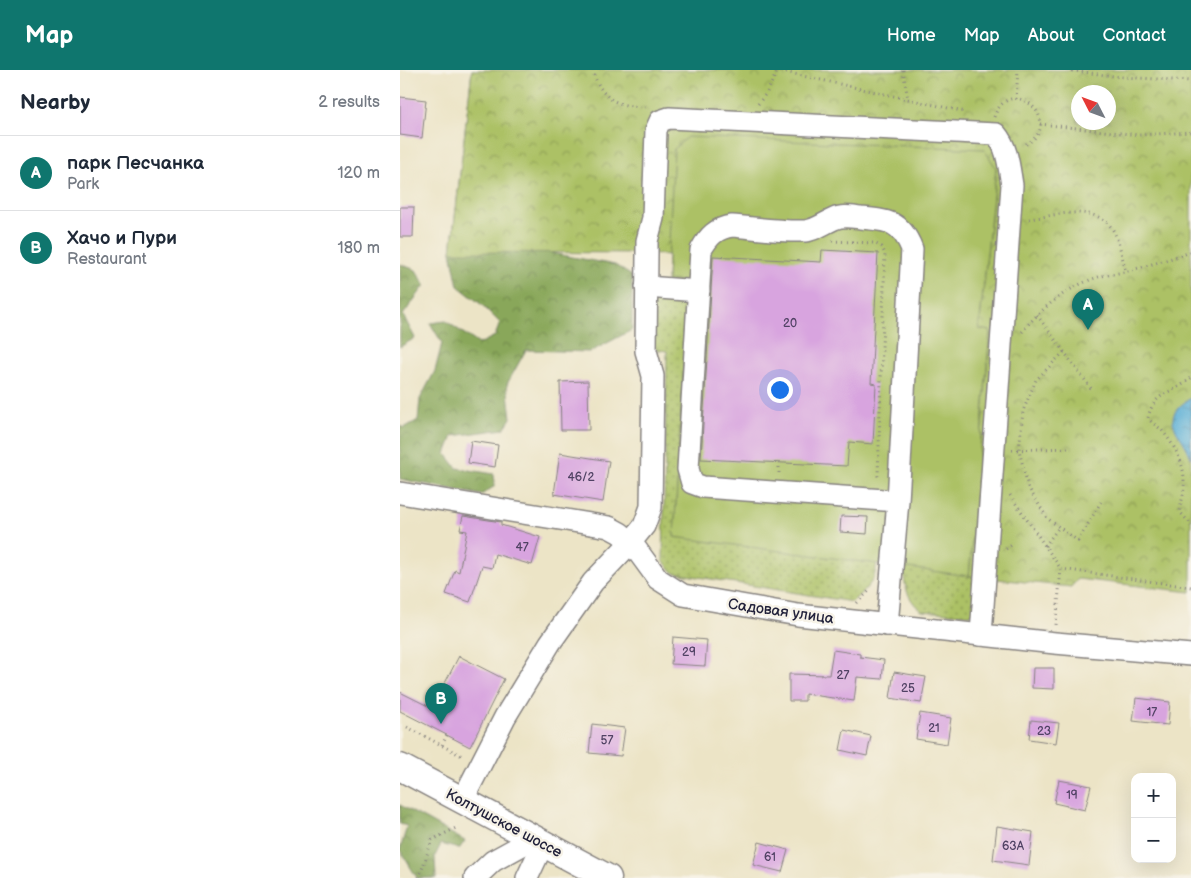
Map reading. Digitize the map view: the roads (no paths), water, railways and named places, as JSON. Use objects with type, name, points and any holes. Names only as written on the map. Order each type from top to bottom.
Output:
[{"type":"main road","name":"Колтушское шоссе","points":[[400,767],[608,878]]},
{"type":"street","points":[[462,801],[505,717],[550,643],[593,582],[644,526],[651,507],[653,376],[646,351],[647,241],[653,218],[656,130],[660,121],[669,118],[999,137],[1007,155],[1012,185],[981,635]]},
{"type":"street","points":[[887,625],[898,501],[912,249],[908,238],[895,224],[884,220],[845,216],[807,231],[722,227],[707,240],[701,250],[688,469],[692,483],[703,487],[898,501]]},
{"type":"street","points":[[646,287],[699,291]]},
{"type":"street","name":"Садовая улица","points":[[400,492],[610,527],[631,542],[658,579],[683,595],[798,615],[1055,643],[1191,655]]},
{"type":"street","points":[[475,878],[493,861],[538,842]]},
{"type":"street","points":[[526,878],[538,842]]},
{"type":"water","points":[[1191,398],[1191,458],[1177,432],[1173,419],[1181,406]]},
{"type":"place","name":"парк Песчанка","points":[[1088,330]]},
{"type":"place","name":"Хачо и Пури","points":[[441,724]]}]
